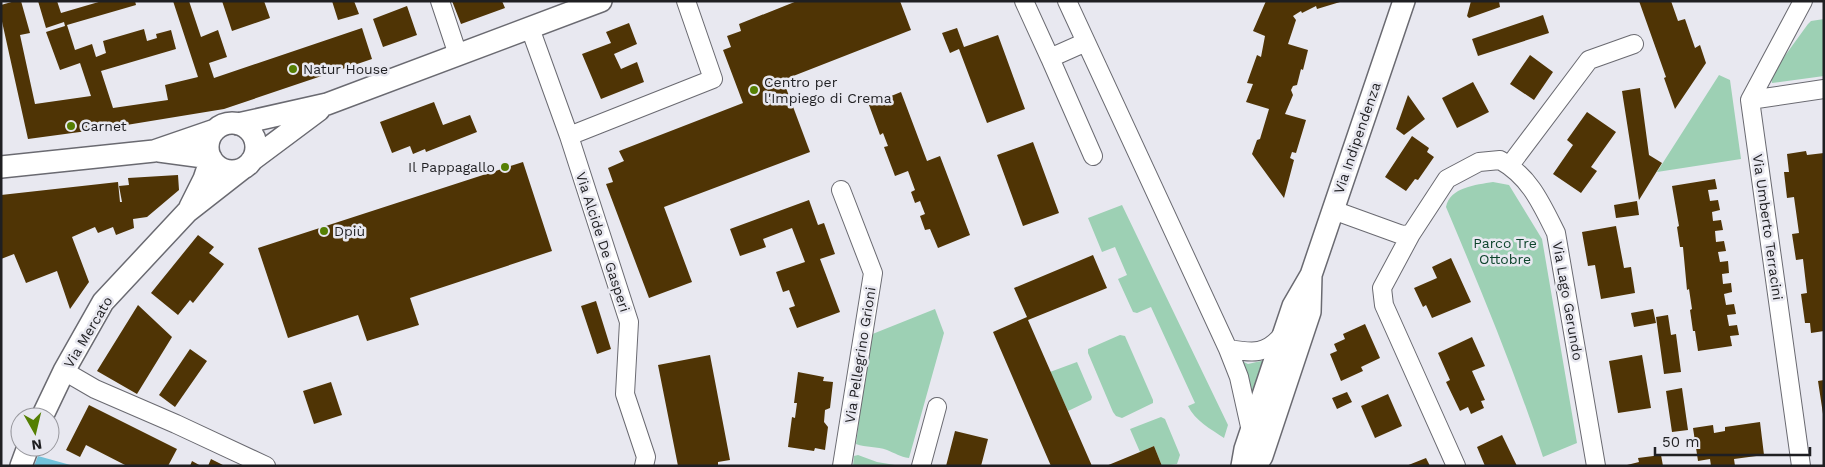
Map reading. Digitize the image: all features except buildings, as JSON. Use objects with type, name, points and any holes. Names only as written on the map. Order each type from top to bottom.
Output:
[{"type":"street","points":[[440,1],[458,55]]},
{"type":"street","points":[[1,168],[154,151],[222,126],[327,104],[601,1]]},
{"type":"street","points":[[569,136],[713,80],[686,1]]},
{"type":"street","points":[[1024,1],[1093,156]]},
{"type":"street","points":[[1067,1],[1228,349],[1239,377],[1251,430]]},
{"type":"street","name":"Via Indipendenza","points":[[1242,466],[1245,449],[1292,306],[1311,275],[1404,1]]},
{"type":"street","points":[[1750,100],[1803,1]]},
{"type":"street","name":"Via Alcide De Gasperi","points":[[530,28],[569,136],[629,322],[625,394],[646,457],[644,466]]},
{"type":"street","points":[[1050,58],[1086,42]]},
{"type":"street","points":[[1456,466],[1384,305],[1382,288],[1411,234],[1447,179],[1479,162],[1500,160],[1510,165],[1589,60],[1634,44]]},
{"type":"street","points":[[1750,100],[1824,89]]},
{"type":"street","name":"Via Umberto Terracini","points":[[1750,100],[1801,466]]},
{"type":"street","points":[[215,130],[208,144],[211,158],[215,164],[228,171],[247,165],[327,104]]},
{"type":"street","points":[[238,124],[245,127],[254,139],[256,146],[247,165]]},
{"type":"street","points":[[154,151],[211,158]]},
{"type":"street","name":"Via Mercato","points":[[187,212],[204,179],[211,158]]},
{"type":"street","name":"Via Mercato","points":[[47,407],[64,371],[103,302],[187,212],[247,165]]},
{"type":"street","name":"Via Lago Gerundo","points":[[1510,165],[1524,177],[1544,208],[1556,233],[1596,466]]},
{"type":"street","name":"Via Pellegrino Grioni","points":[[841,190],[873,272],[842,466]]},
{"type":"street","points":[[1333,210],[1402,235],[1411,234]]},
{"type":"street","name":"Via Indipendenza","points":[[1256,466],[1262,456],[1310,312],[1311,275]]},
{"type":"street","points":[[1228,349],[1247,352],[1266,350],[1277,342],[1283,334]]},
{"type":"street","points":[[64,371],[95,388],[266,466]]},
{"type":"street","points":[[921,466],[937,407]]},
{"type":"green space","points":[[1824,19],[1824,76],[1772,83],[1771,75],[1808,24],[1811,21]]},
{"type":"green space","points":[[1719,75],[1730,80],[1741,159],[1657,172]]},
{"type":"green space","name":"Parco Tre Ottobre","points":[[1493,182],[1509,185],[1542,239],[1577,443],[1543,457],[1485,300],[1446,207],[1448,200],[1458,191]]},
{"type":"green space","points":[[1122,205],[1228,425],[1224,438],[1199,420],[1188,406],[1195,403],[1151,307],[1137,313],[1133,312],[1118,279],[1127,275],[1115,247],[1102,252],[1088,218]]},
{"type":"green space","points":[[935,309],[944,333],[909,458],[883,449],[856,444],[870,335]]},
{"type":"green space","points":[[1120,335],[1125,336],[1153,400],[1153,403],[1122,418],[1116,416],[1113,412],[1088,353],[1088,349]]},
{"type":"green space","points":[[1236,358],[1248,364],[1265,360],[1252,402]]},
{"type":"green space","points":[[1077,362],[1092,397],[1091,400],[1068,411],[1050,372]]},
{"type":"green space","points":[[1161,417],[1165,419],[1180,455],[1177,464],[1162,466],[1154,446],[1140,452],[1130,429]]},
{"type":"green space","points":[[858,455],[877,462],[901,466],[853,466],[854,456]]},
{"type":"water","points":[[38,457],[42,457],[74,466],[34,466]]},
{"type":"place","name":"Natur House","points":[[293,69]]},
{"type":"place","name":"Centro per l'Impiego di Crema","points":[[754,90]]},
{"type":"place","name":"Carnet","points":[[71,126]]},
{"type":"place","name":"Il Pappagallo","points":[[505,167]]},
{"type":"place","name":"Dpiù","points":[[324,231]]}]
